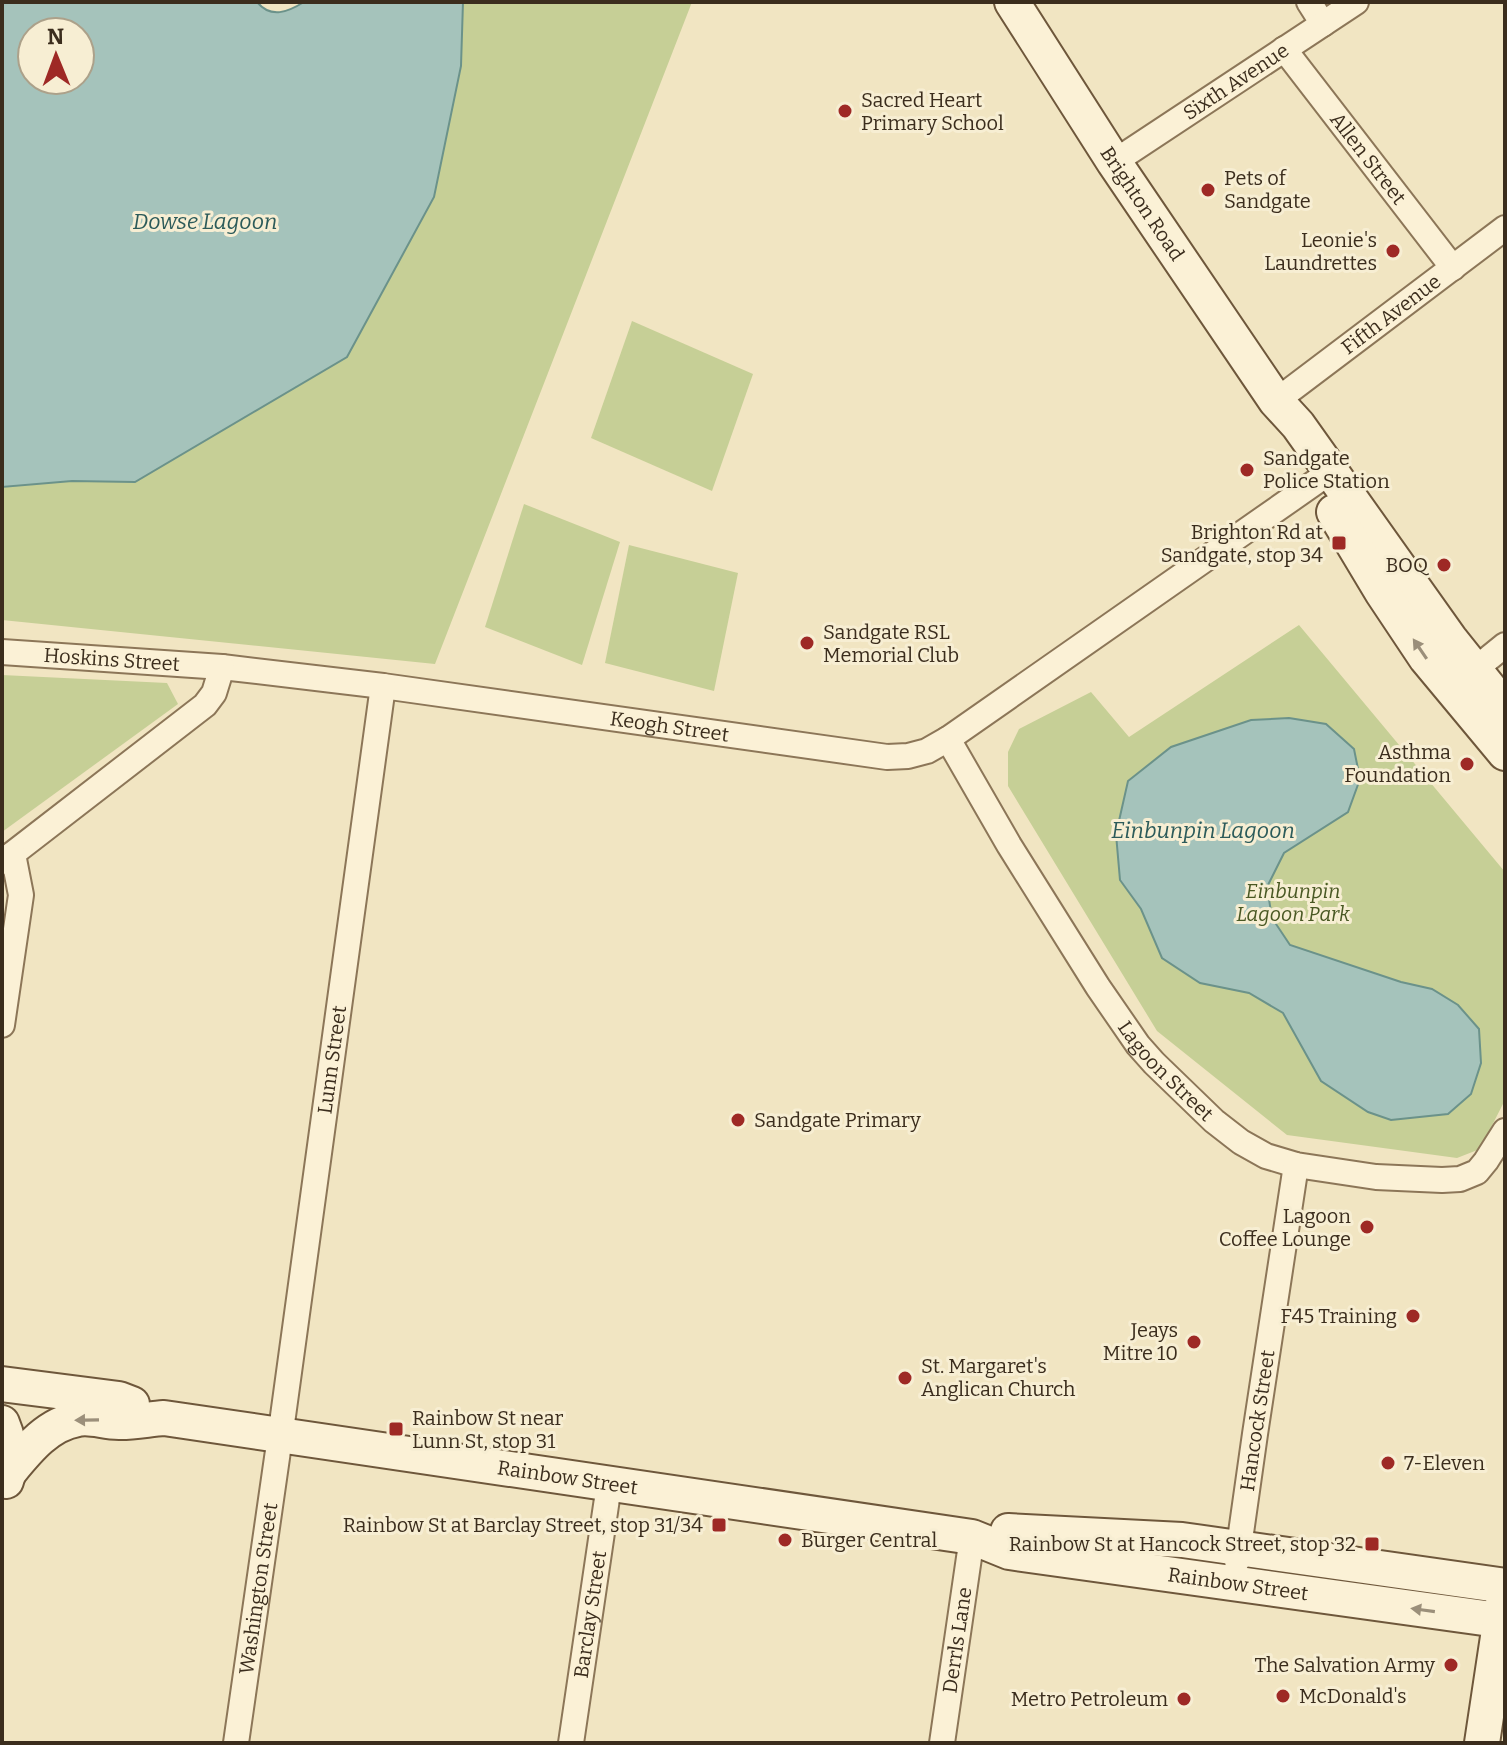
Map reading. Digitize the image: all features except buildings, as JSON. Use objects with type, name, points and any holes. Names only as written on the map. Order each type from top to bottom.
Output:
[{"type":"main road","name":"Brighton Road","points":[[1012,2],[1114,162],[1276,401],[1298,425],[1324,477],[1450,639],[1463,679],[1505,753]]},
{"type":"main road","name":"Brighton Road","points":[[1463,679],[1505,708]]},
{"type":"main road","name":"Rainbow Street","points":[[2,1384],[119,1399],[164,1418]]},
{"type":"main road","name":"Rainbow Street","points":[[6,1482],[27,1450],[46,1432],[61,1424],[78,1419],[119,1423],[164,1418],[972,1537],[1009,1552],[1235,1583],[1504,1604]]},
{"type":"main road","points":[[2,1423],[10,1447],[6,1482]]},
{"type":"main road","name":"Rainbow Street","points":[[972,1537],[1005,1531],[1182,1540],[1239,1547],[1504,1604]]},
{"type":"main road","points":[[1482,1743],[1504,1604]]},
{"type":"street","points":[[1309,2],[1323,24]]},
{"type":"street","name":"Sixth Avenue","points":[[1114,162],[1356,2]]},
{"type":"street","name":"Allen Street","points":[[1284,49],[1453,268]]},
{"type":"street","name":"Fifth Avenue","points":[[1276,401],[1505,228]]},
{"type":"street","name":"Keogh Street","points":[[222,667],[383,686],[887,757],[908,756],[927,751],[948,739],[1324,477]]},
{"type":"street","points":[[1463,679],[1505,645]]},
{"type":"street","name":"Hoskins Street","points":[[2,652],[222,667]]},
{"type":"street","points":[[2,1025],[21,895],[8,858],[205,705],[214,693],[222,667]]},
{"type":"street","name":"Lunn Street","points":[[281,1435],[383,686]]},
{"type":"street","name":"Lagoon Street","points":[[948,739],[1025,871],[1138,1045],[1214,1121],[1241,1142],[1266,1156],[1296,1165],[1376,1177],[1460,1179],[1477,1172],[1505,1131]]},
{"type":"street","name":"Hancock Street","points":[[1235,1583],[1296,1165]]},
{"type":"street","name":"Washington Street","points":[[236,1743],[281,1435]]},
{"type":"street","name":"Barclay Street","points":[[571,1743],[609,1485]]},
{"type":"street","name":"Derrls Lane","points":[[942,1743],[972,1537]]},
{"type":"green space","points":[[463,2],[692,2],[435,664],[2,620],[2,487],[72,481],[135,482],[347,357],[383,290],[461,66]]},
{"type":"green space","points":[[632,321],[753,374],[712,491],[591,438]]},
{"type":"green space","points":[[524,504],[620,542],[582,665],[485,627]]},
{"type":"green space","points":[[629,545],[738,573],[714,691],[605,663]]},
{"type":"green space","name":"Einbunpin Lagoon Park","points":[[1299,625],[1505,872],[1505,1100],[1480,1149],[1457,1158],[1287,1135],[1157,1031],[1008,786],[1008,752],[1019,729],[1091,692],[1129,737]]},
{"type":"green space","points":[[2,675],[167,683],[178,704],[2,832]]},
{"type":"water","name":"Dowse Lagoon","points":[[2,2],[257,2],[268,11],[280,12],[304,2],[463,2],[461,66],[434,197],[347,357],[135,482],[72,481],[2,487]]},
{"type":"water","name":"Einbunpin Lagoon","points":[[1289,718],[1326,724],[1354,749],[1360,779],[1348,812],[1284,853],[1267,887],[1272,918],[1290,945],[1401,982],[1432,989],[1458,1005],[1479,1029],[1481,1063],[1471,1094],[1448,1114],[1391,1120],[1368,1112],[1321,1081],[1283,1013],[1249,993],[1200,983],[1162,958],[1141,909],[1120,880],[1116,834],[1128,781],[1171,747],[1251,720]]},
{"type":"place","name":"Sacred Heart Primary School","points":[[845,111]]},
{"type":"place","name":"Pets of Sandgate","points":[[1208,190]]},
{"type":"place","name":"Leonie's Laundrettes","points":[[1393,251]]},
{"type":"place","name":"Sandgate Police Station","points":[[1247,470]]},
{"type":"place","name":"Brighton Rd at Sandgate, stop 34","points":[[1339,543]]},
{"type":"place","name":"BOQ","points":[[1444,565]]},
{"type":"place","name":"Sandgate RSL Memorial Club","points":[[807,643]]},
{"type":"place","name":"Asthma Foundation","points":[[1467,764]]},
{"type":"place","name":"Sandgate Primary","points":[[738,1120]]},
{"type":"place","name":"Lagoon Coffee Lounge","points":[[1367,1227]]},
{"type":"place","name":"F45 Training","points":[[1413,1316]]},
{"type":"place","name":"Jeays Mitre 10","points":[[1194,1342]]},
{"type":"place","name":"St. Margaret's Anglican Church","points":[[905,1378]]},
{"type":"place","name":"Rainbow St near Lunn St, stop 31","points":[[396,1429]]},
{"type":"place","name":"7-Eleven","points":[[1388,1463]]},
{"type":"place","name":"Rainbow St at Barclay Street, stop 31/34","points":[[719,1525]]},
{"type":"place","name":"Burger Central","points":[[785,1540]]},
{"type":"place","name":"Rainbow St at Hancock Street, stop 32","points":[[1372,1544]]},
{"type":"place","name":"The Salvation Army","points":[[1451,1665]]},
{"type":"place","name":"McDonald's","points":[[1283,1696]]},
{"type":"place","name":"Metro Petroleum","points":[[1184,1699]]}]
